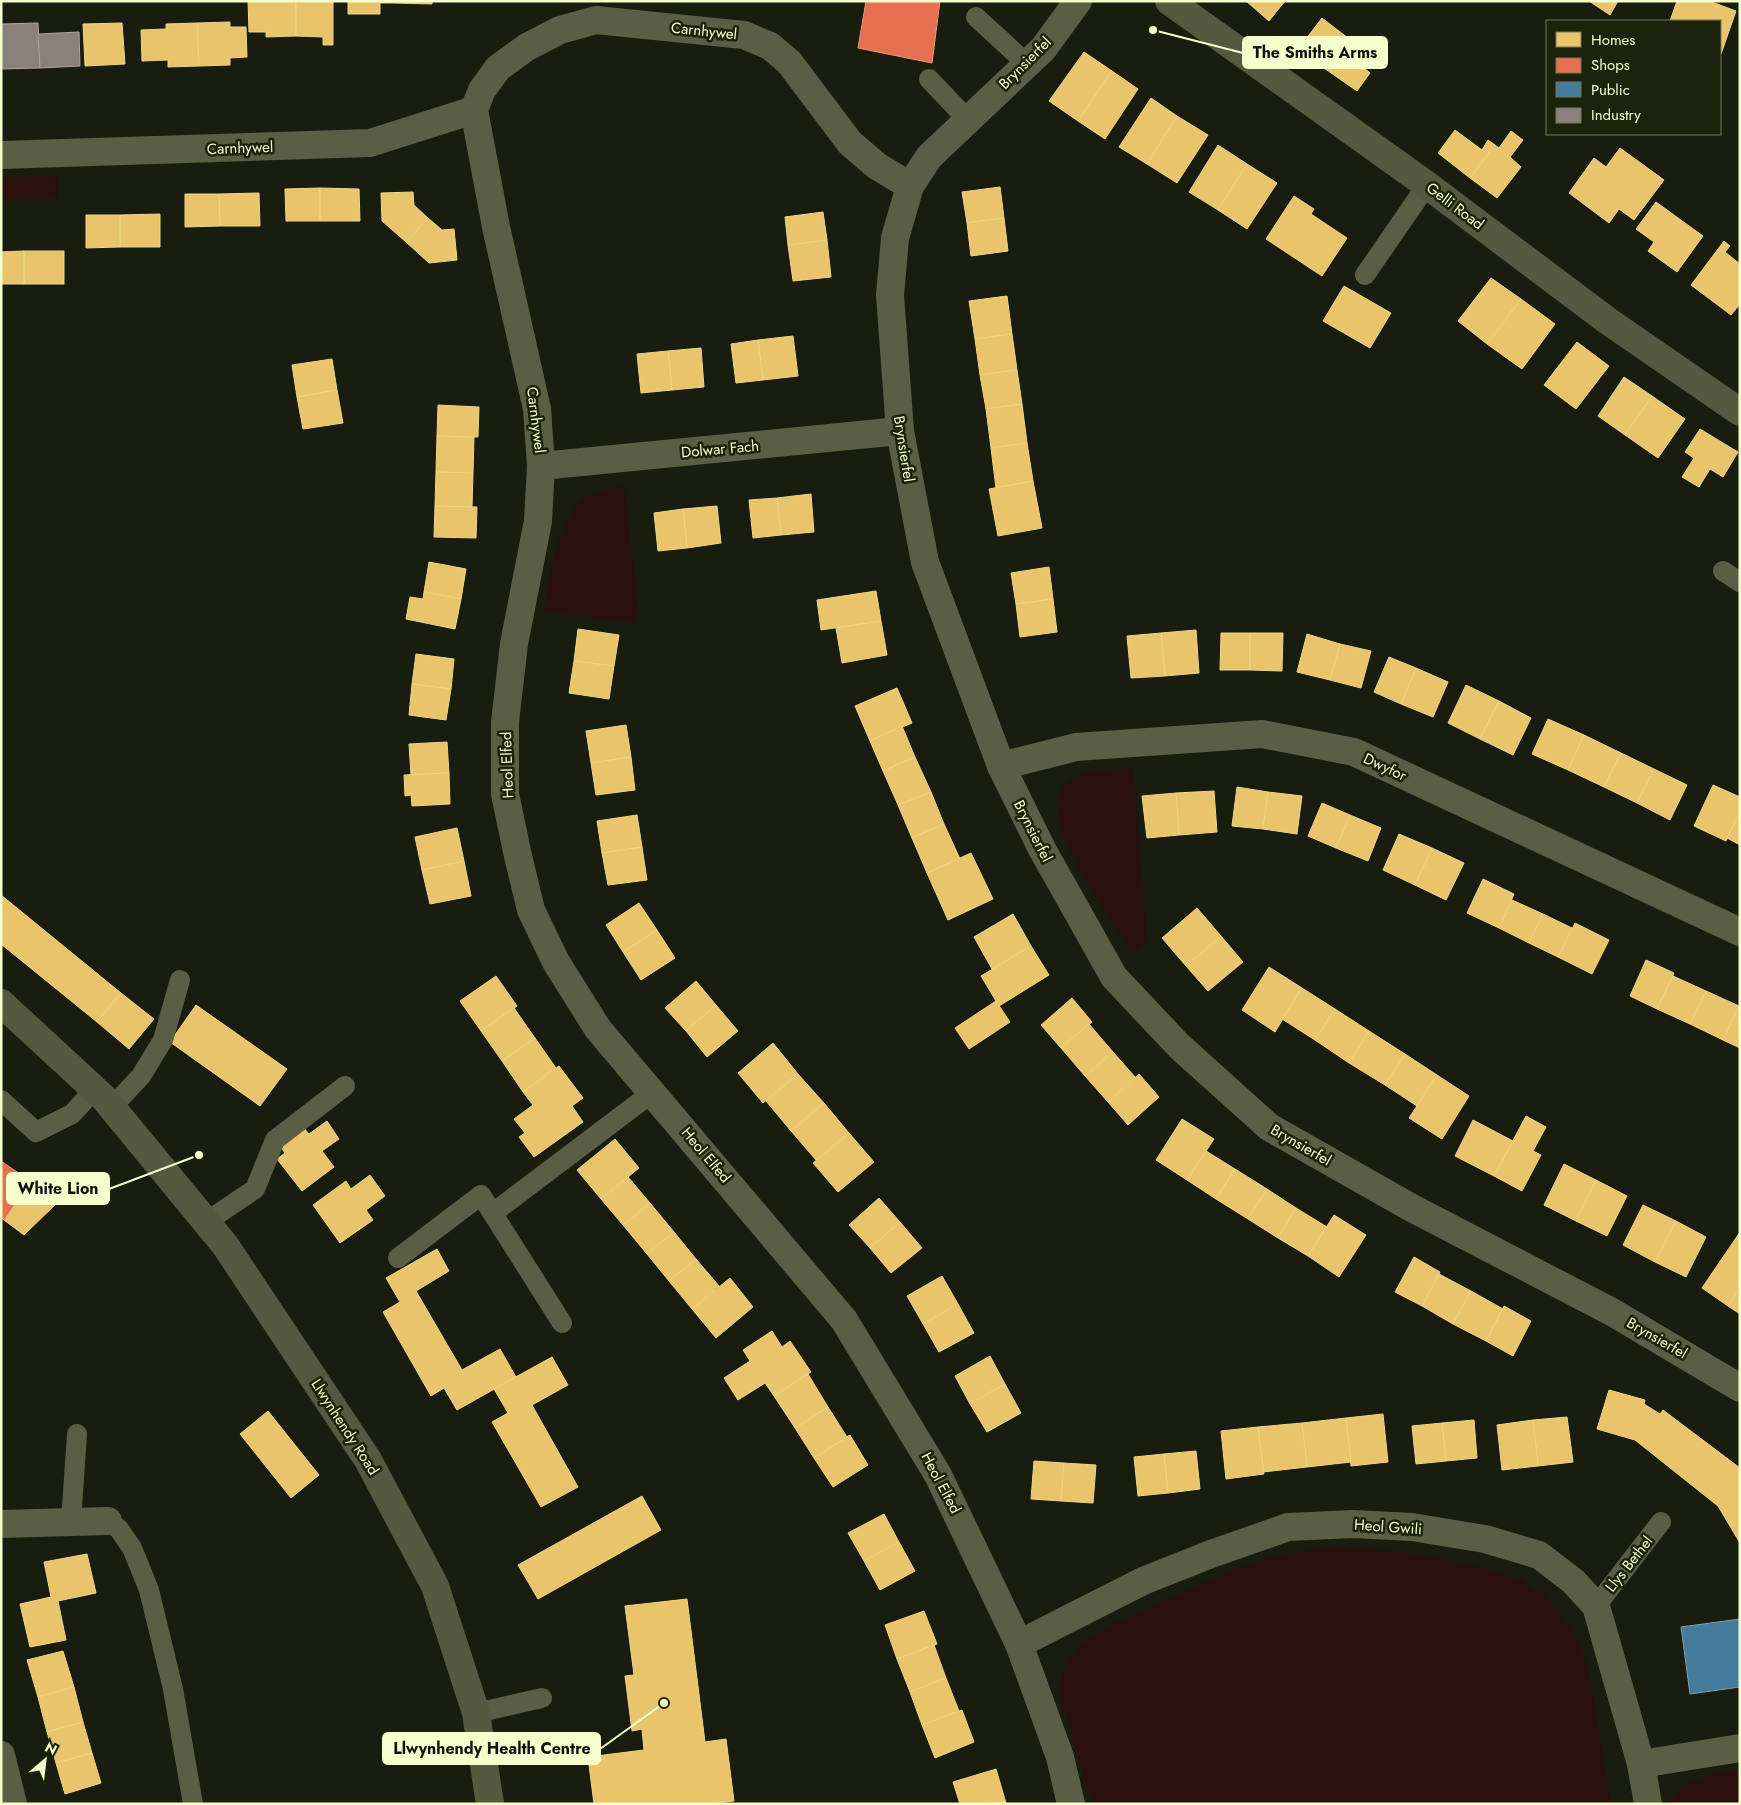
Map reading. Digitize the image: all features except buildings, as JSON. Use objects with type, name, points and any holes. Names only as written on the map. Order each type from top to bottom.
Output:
[{"type":"main road","name":"Gelli Road","points":[[1170,1],[1427,185],[1608,321],[1740,412]]},
{"type":"main road","name":"Llwynhendy Road","points":[[1,1003],[104,1098],[225,1245],[368,1460],[435,1586],[476,1713],[490,1804]]},
{"type":"street","name":"Brynsierfel","points":[[1078,1],[1042,49],[929,157],[910,186],[895,238],[890,295],[900,432],[925,562],[1000,766],[1042,849],[1114,977],[1179,1046],[1269,1127],[1410,1207],[1612,1312],[1740,1388]]},
{"type":"street","name":"Carnhywel","points":[[541,466],[537,409],[496,227],[474,110],[482,90],[498,68],[527,47],[560,30],[596,20],[744,36],[770,46],[789,62],[850,143],[877,166],[910,186]]},
{"type":"street","name":"Carnhywel","points":[[1,155],[370,143],[474,110]]},
{"type":"street","name":"Dolwar Fach","points":[[541,466],[900,432]]},
{"type":"street","name":"Heol Elfed","points":[[541,466],[538,521],[521,606],[505,722],[505,794],[531,910],[556,962],[598,1029],[844,1320],[938,1475],[1019,1644],[1060,1758],[1071,1804]]},
{"type":"street","name":"Dwyfor","points":[[1000,766],[1076,747],[1262,734],[1354,752],[1740,932]]},
{"type":"street","points":[[1,1524],[108,1521]]},
{"type":"street","name":"Heol Gwili","points":[[1019,1644],[1143,1582],[1211,1554],[1288,1527],[1353,1524],[1412,1527],[1485,1539],[1539,1555],[1573,1581],[1596,1606],[1641,1764],[1648,1804]]},
{"type":"street","points":[[1641,1764],[1740,1748]]},
{"type":"street","points":[[1,1755],[13,1804]]},
{"type":"lane","points":[[976,17],[1027,64]]},
{"type":"lane","points":[[929,79],[968,120]]},
{"type":"lane","points":[[1365,275],[1427,185]]},
{"type":"lane","points":[[1723,571],[1740,582]]},
{"type":"lane","points":[[1,1100],[36,1132],[104,1098],[141,1076],[163,1040],[180,980]]},
{"type":"lane","points":[[206,1222],[255,1189],[275,1140],[346,1086]]},
{"type":"lane","points":[[493,1213],[653,1092]]},
{"type":"lane","points":[[398,1258],[481,1195],[562,1323]]},
{"type":"lane","points":[[71,1522],[76,1434]]},
{"type":"lane","points":[[108,1521],[119,1529],[132,1548],[149,1590],[173,1689],[193,1804]]},
{"type":"lane","name":"Llys Bethel","points":[[1596,1606],[1661,1522]]},
{"type":"lane","points":[[476,1713],[542,1698]]},
{"type":"shaded area","points":[[57,176],[58,198],[1,200],[1,177]]},
{"type":"shaded area","points":[[624,486],[638,606],[634,623],[544,611],[556,550],[568,519],[576,507],[587,497],[600,491]]},
{"type":"shaded area","points":[[1133,768],[1147,941],[1131,953],[1079,870],[1062,833],[1056,804],[1066,783],[1082,773]]},
{"type":"shaded area","points":[[1335,1547],[1392,1551],[1467,1564],[1521,1580],[1542,1593],[1562,1615],[1579,1643],[1589,1671],[1611,1804],[1092,1804],[1060,1697],[1061,1678],[1068,1660],[1078,1646],[1116,1623],[1240,1567],[1285,1554]]},
{"type":"shaded area","points":[[1740,1769],[1740,1804],[1669,1804],[1675,1794],[1690,1782],[1699,1778]]},
{"type":"place","name":"The Smiths Arms","points":[[1153,30]]},
{"type":"place","name":"White Lion","points":[[199,1155]]},
{"type":"place","name":"Llwynhendy Health Centre","points":[[664,1703]]}]
